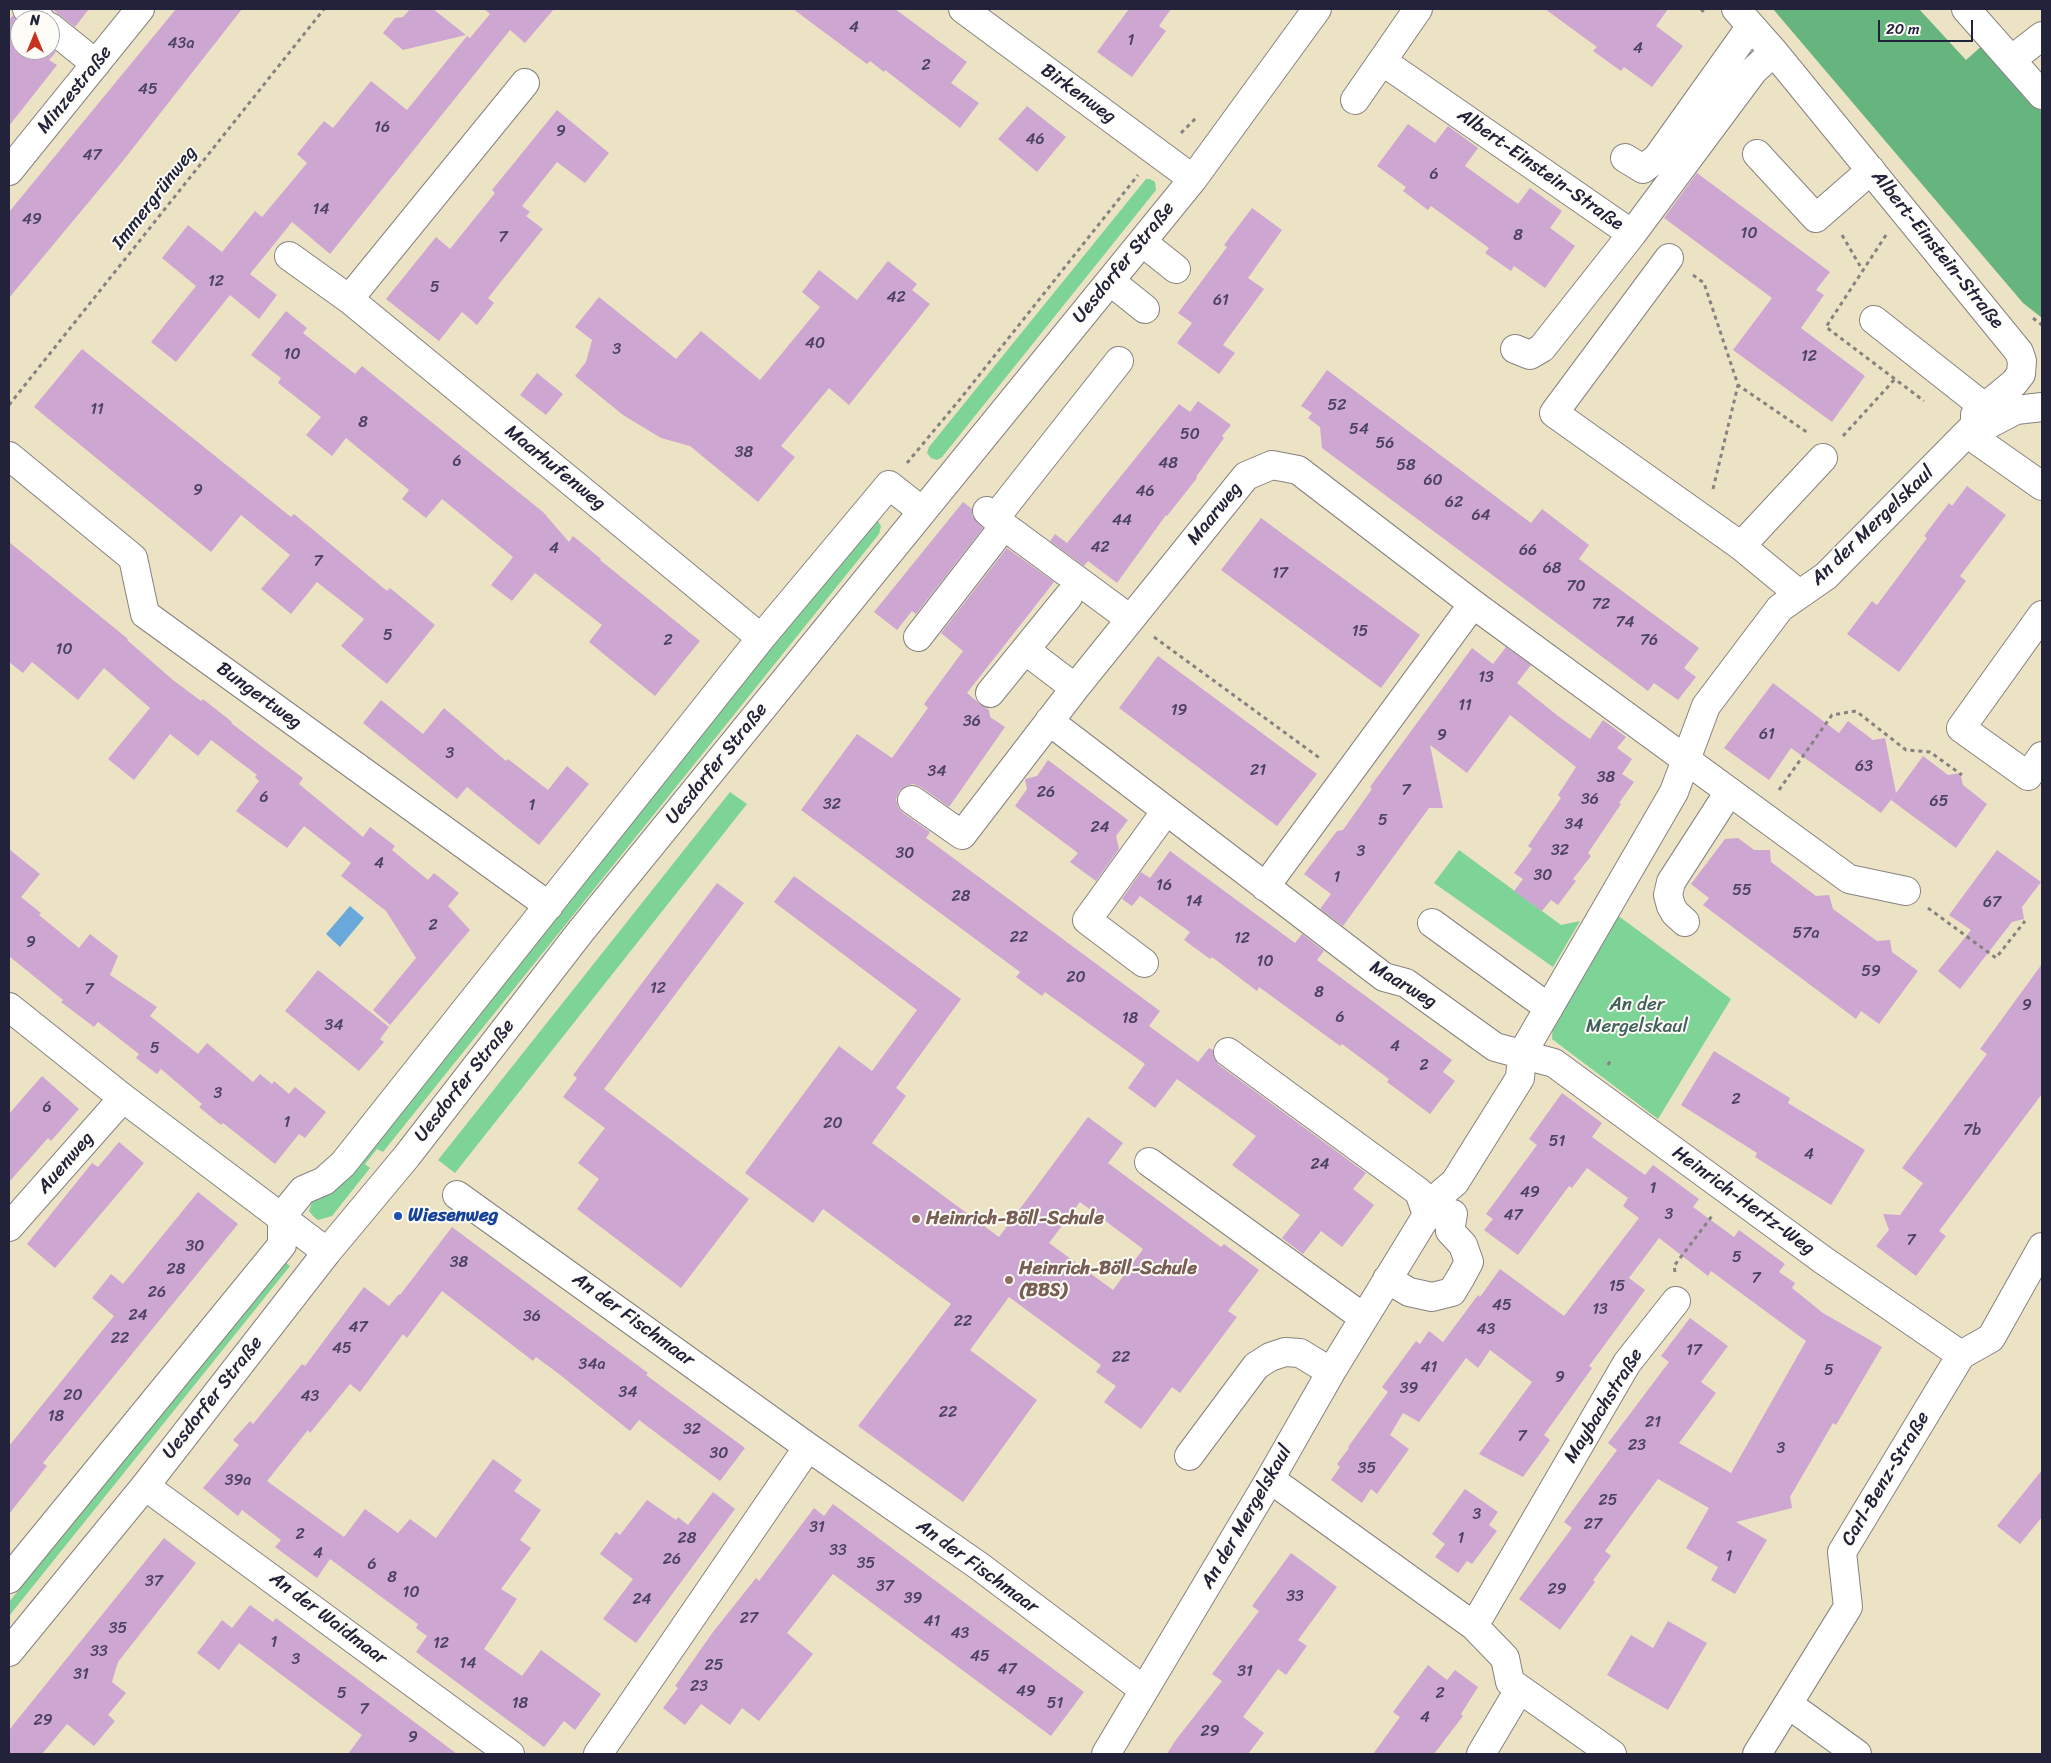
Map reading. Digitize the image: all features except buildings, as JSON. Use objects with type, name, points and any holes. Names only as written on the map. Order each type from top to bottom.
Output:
[{"type":"street","name":"Minzestraße","points":[[9,172],[140,9]]},
{"type":"street","name":"Birkenweg","points":[[963,9],[1193,179]]},
{"type":"street","name":"Uesdorfer Straße","points":[[9,1652],[145,1486],[327,1252],[407,1156],[587,923],[1193,179],[1317,9]]},
{"type":"street","points":[[1355,100],[1418,9]]},
{"type":"street","points":[[1966,9],[2042,95]]},
{"type":"street","points":[[1625,158],[1643,169],[1657,158],[1744,17]]},
{"type":"street","name":"Albert-Einstein-Straße","points":[[1744,17],[2019,352],[2022,362],[2021,374],[1975,422]]},
{"type":"street","points":[[60,35],[96,64]]},
{"type":"street","points":[[2011,60],[2042,36]]},
{"type":"street","name":"Albert-Einstein-Straße","points":[[1382,61],[1632,234],[1754,70],[1774,52]]},
{"type":"street","points":[[349,299],[525,83]]},
{"type":"street","points":[[1757,154],[1816,218],[1871,170]]},
{"type":"street","points":[[1515,349],[1530,355],[1542,348],[1632,234]]},
{"type":"street","points":[[1142,242],[1176,270]]},
{"type":"street","name":"Maarhufenweg","points":[[289,256],[349,299],[761,638]]},
{"type":"street","points":[[1669,258],[1554,413],[1741,546],[1799,594]]},
{"type":"street","points":[[1110,281],[1145,309]]},
{"type":"street","points":[[1874,320],[1975,422],[2042,486]]},
{"type":"street","points":[[918,637],[995,518],[1119,361]]},
{"type":"street","points":[[1975,422],[1989,424],[2016,410],[2042,407]]},
{"type":"street","name":"An der Mergelskaul","points":[[1106,1754],[1387,1279],[1434,1204],[1455,1182],[1520,1078],[1522,1054],[1674,792],[1706,706],[1780,608],[1826,576],[1975,422]]},
{"type":"street","points":[[1741,546],[1827,453]]},
{"type":"street","name":"Bungertweg","points":[[9,456],[133,558],[145,614],[549,906]]},
{"type":"street","name":"Maarweg","points":[[912,800],[962,835],[1049,721],[1246,476],[1272,464],[1298,470],[1473,604],[1685,760]]},
{"type":"street","points":[[9,1579],[282,1245],[282,1216],[303,1190],[324,1181],[343,1164],[761,638],[889,485],[922,510]]},
{"type":"street","points":[[995,518],[1130,619]]},
{"type":"street","points":[[990,693],[1068,597]]},
{"type":"street","points":[[1265,887],[1473,604]]},
{"type":"street","points":[[2042,614],[1961,728],[2028,776],[2042,756]]},
{"type":"street","points":[[1025,650],[1076,688]]},
{"type":"street","name":"Maarweg","points":[[1049,721],[1384,977],[1406,982],[1495,1046],[1522,1054]]},
{"type":"street","points":[[1685,760],[1849,880],[1906,891]]},
{"type":"street","points":[[1685,922],[1675,913],[1671,906],[1668,895],[1671,882],[1729,792]]},
{"type":"street","points":[[1144,963],[1087,920],[1166,811]]},
{"type":"street","points":[[1432,923],[1549,1008]]},
{"type":"street","points":[[9,1007],[122,1098],[282,1216],[327,1252]]},
{"type":"street","points":[[1228,1052],[1434,1204],[1453,1214],[1450,1231],[1463,1245],[1469,1262],[1452,1292],[1432,1297],[1409,1292],[1387,1279]]},
{"type":"street","name":"Heinrich-Hertz-Weg","points":[[1522,1054],[1554,1063],[1823,1260],[1961,1355]]},
{"type":"street","name":"Auenweg","points":[[9,1227],[122,1098]]},
{"type":"street","points":[[1149,1162],[1364,1318]]},
{"type":"street","name":"An der Fischmaar","points":[[457,1195],[808,1447],[979,1566],[1144,1690]]},
{"type":"street","name":"Carl-Benz-Straße","points":[[1757,1754],[1848,1607],[1842,1552],[1961,1355],[1991,1338],[2042,1247]]},
{"type":"street","name":"Maybachstraße","points":[[1474,1626],[1627,1363],[1676,1301]]},
{"type":"street","points":[[1189,1456],[1256,1366],[1270,1357],[1285,1352],[1300,1353],[1331,1372]]},
{"type":"street","points":[[598,1754],[808,1447]]},
{"type":"street","points":[[1270,1479],[1474,1626],[1505,1658],[1510,1682],[1612,1754]]},
{"type":"street","name":"An der Waidmaar","points":[[145,1486],[510,1754]]},
{"type":"street","points":[[1481,1754],[1519,1690]]},
{"type":"street","points":[[1788,1704],[1857,1754]]},
{"type":"path","name":"Immergrünweg","points":[[9,405],[324,9]]},
{"type":"path","points":[[889,485],[961,398],[1157,152],[1192,124],[1202,112]]},
{"type":"path","points":[[1827,208],[1863,271]]},
{"type":"path","points":[[1669,258],[1704,283],[1738,385],[1706,521]]},
{"type":"path","points":[[1738,385],[1827,453],[1895,379]]},
{"type":"path","points":[[1130,619],[1346,778]]},
{"type":"path","points":[[1762,816],[1832,714],[1856,711],[1906,750],[1930,752],[1962,775]]},
{"type":"path","points":[[1906,891],[1996,958],[2025,921]]},
{"type":"path","points":[[1676,1301],[1674,1266],[1731,1192]]},
{"type":"green space","points":[[1773,9],[1919,9],[1966,60],[1984,44],[2042,112],[2042,318],[2023,303]]},
{"type":"green space","points":[[1146,179],[1155,182],[1156,190],[942,457],[937,460],[931,458],[927,453],[929,447]]},
{"type":"green space","points":[[878,521],[881,526],[879,534],[383,1152],[377,1149],[365,1164],[370,1168],[332,1216],[318,1220],[313,1216],[309,1211],[313,1199],[868,522]]},
{"type":"green space","points":[[730,792],[747,804],[455,1173],[438,1160]]},
{"type":"green space","points":[[1459,850],[1561,925],[1580,921],[1553,967],[1434,883]]},
{"type":"green space","name":"An der Mergelskaul","points":[[1613,912],[1731,999],[1658,1119],[1552,1039],[1553,1013]]},
{"type":"green space","points":[[285,1262],[290,1266],[9,1616],[9,1602]]},
{"type":"water","points":[[350,906],[364,918],[340,947],[326,934]]},
{"type":"place","name":"Wiesenweg","points":[[398,1216]]},
{"type":"place","name":"Heinrich-Böll-Schule","points":[[916,1219]]},
{"type":"place","name":"Heinrich-Böll-Schule (BBS)","points":[[1009,1280]]}]
